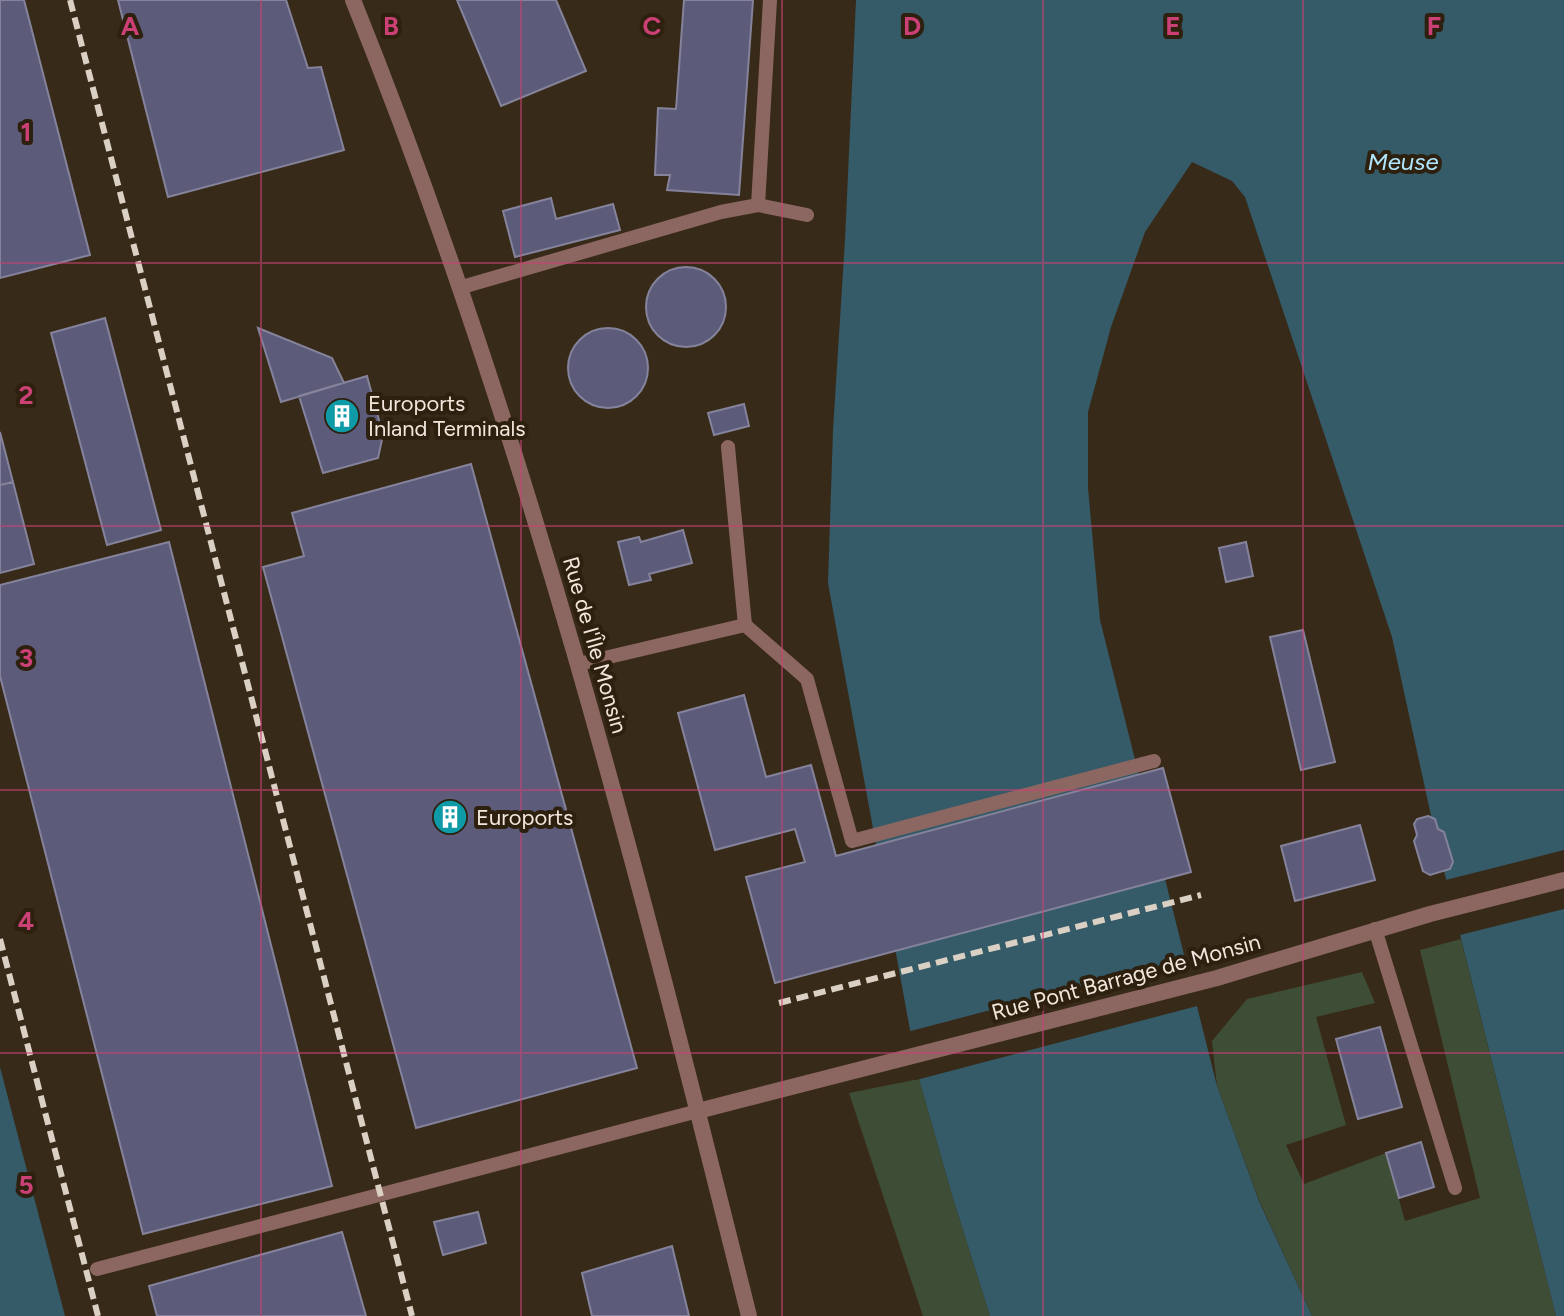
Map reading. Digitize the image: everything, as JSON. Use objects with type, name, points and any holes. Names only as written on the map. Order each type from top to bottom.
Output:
[{"type":"street","name":"Rue de l'Île Monsin","points":[[353,0],[462,287],[506,421],[579,664],[749,1316]]},
{"type":"street","name":"Rue Pont Barrage de Monsin","points":[[698,1111],[1217,978],[1375,929],[1564,880]]},
{"type":"lane","points":[[758,205],[770,0]]},
{"type":"lane","points":[[462,287],[758,205],[807,215]]},
{"type":"lane","points":[[728,447],[745,625],[807,679],[852,841],[1154,761]]},
{"type":"lane","points":[[579,664],[745,625]]},
{"type":"lane","points":[[1375,929],[1455,1188]]},
{"type":"lane","points":[[97,1269],[698,1111]]},
{"type":"green space","points":[[1461,939],[1556,1316],[1312,1316],[1259,1200],[1217,1086],[1212,1041],[1247,999],[1362,972],[1375,1003],[1316,1017],[1346,1125],[1286,1145],[1304,1184],[1386,1153],[1405,1221],[1480,1198],[1420,950]]},
{"type":"green space","points":[[919,1079],[990,1316],[923,1316],[849,1093]]},
{"type":"water","name":"Meuse","points":[[856,0],[1564,0],[1564,1316],[1556,1316],[1437,843],[1392,637],[1245,197],[1232,181],[1192,162],[1145,232],[1111,327],[1088,412],[1088,488],[1100,620],[1217,1086],[1259,1201],[1312,1316],[990,1316],[919,1079],[828,583]]},
{"type":"water","points":[[0,1067],[65,1316],[0,1316]]},
{"type":"pier","points":[[1564,850],[1564,909],[1456,936],[1442,881]]},
{"type":"pier","points":[[1189,958],[1201,1005],[916,1080],[907,1032]]},
{"type":"building","points":[[0,0],[24,0],[90,255],[0,278]]},
{"type":"building","points":[[118,0],[286,0],[308,68],[321,67],[344,150],[168,197]]},
{"type":"building","points":[[457,0],[556,0],[586,71],[501,106]]},
{"type":"building","points":[[684,0],[753,0],[739,195],[667,190],[670,175],[655,175],[658,108],[676,109]]},
{"type":"building","points":[[551,198],[556,219],[613,204],[620,230],[515,257],[503,211]]},
{"type":"building","points":[[686,267],[701,270],[714,279],[723,292],[726,307],[723,322],[714,335],[701,344],[686,347],[671,344],[658,335],[649,322],[646,307],[649,292],[658,279],[671,270]]},
{"type":"building","points":[[105,318],[161,530],[107,545],[51,333]]},
{"type":"building","points":[[258,328],[332,358],[344,383],[281,402]]},
{"type":"building","points":[[608,328],[623,331],[636,340],[645,353],[648,368],[645,383],[636,396],[623,405],[608,408],[593,405],[580,396],[571,383],[568,368],[571,353],[580,340],[593,331]]},
{"type":"building","name":"Euroports Inland Terminals","points":[[367,376],[383,435],[378,458],[323,473],[299,396]]},
{"type":"building","points":[[744,404],[749,426],[714,435],[708,413]]},
{"type":"building","points":[[0,432],[13,482],[0,485]]},
{"type":"building","name":"Euroports","points":[[471,464],[637,1068],[416,1128],[263,567],[304,556],[292,513]]},
{"type":"building","points":[[13,482],[34,564],[0,573],[0,485]]},
{"type":"building","points":[[683,530],[692,563],[649,574],[651,580],[629,585],[618,542],[639,537],[641,542]]},
{"type":"building","points":[[169,542],[332,1186],[143,1234],[0,676],[0,585]]},
{"type":"building","points":[[1246,542],[1253,576],[1226,582],[1219,548]]},
{"type":"building","points":[[1303,630],[1335,762],[1301,770],[1270,637]]},
{"type":"building","points":[[744,695],[766,777],[811,765],[836,856],[1163,768],[1191,872],[775,983],[746,877],[805,862],[795,829],[715,850],[678,713]]},
{"type":"building","points":[[1428,816],[1435,819],[1438,829],[1444,832],[1453,862],[1450,869],[1430,875],[1423,871],[1414,841],[1417,835],[1414,824],[1417,819]]},
{"type":"building","points":[[1360,825],[1375,880],[1295,901],[1281,846]]},
{"type":"building","points":[[1380,1027],[1402,1107],[1358,1119],[1336,1039]]},
{"type":"building","points":[[1421,1142],[1434,1187],[1399,1198],[1386,1153]]},
{"type":"building","points":[[478,1212],[486,1243],[443,1255],[434,1222]]},
{"type":"building","points":[[342,1232],[366,1316],[157,1316],[149,1286]]},
{"type":"building","points":[[672,1246],[689,1316],[592,1316],[582,1273]]},
{"type":"railway","points":[[70,0],[412,1316]]},
{"type":"railway","points":[[779,1003],[1201,895]]},
{"type":"railway","points":[[0,939],[98,1316]]},
{"type":"place","name":"Euroports Inland Terminals","points":[[342,416]]},
{"type":"place","name":"Euroports","points":[[450,817]]}]
